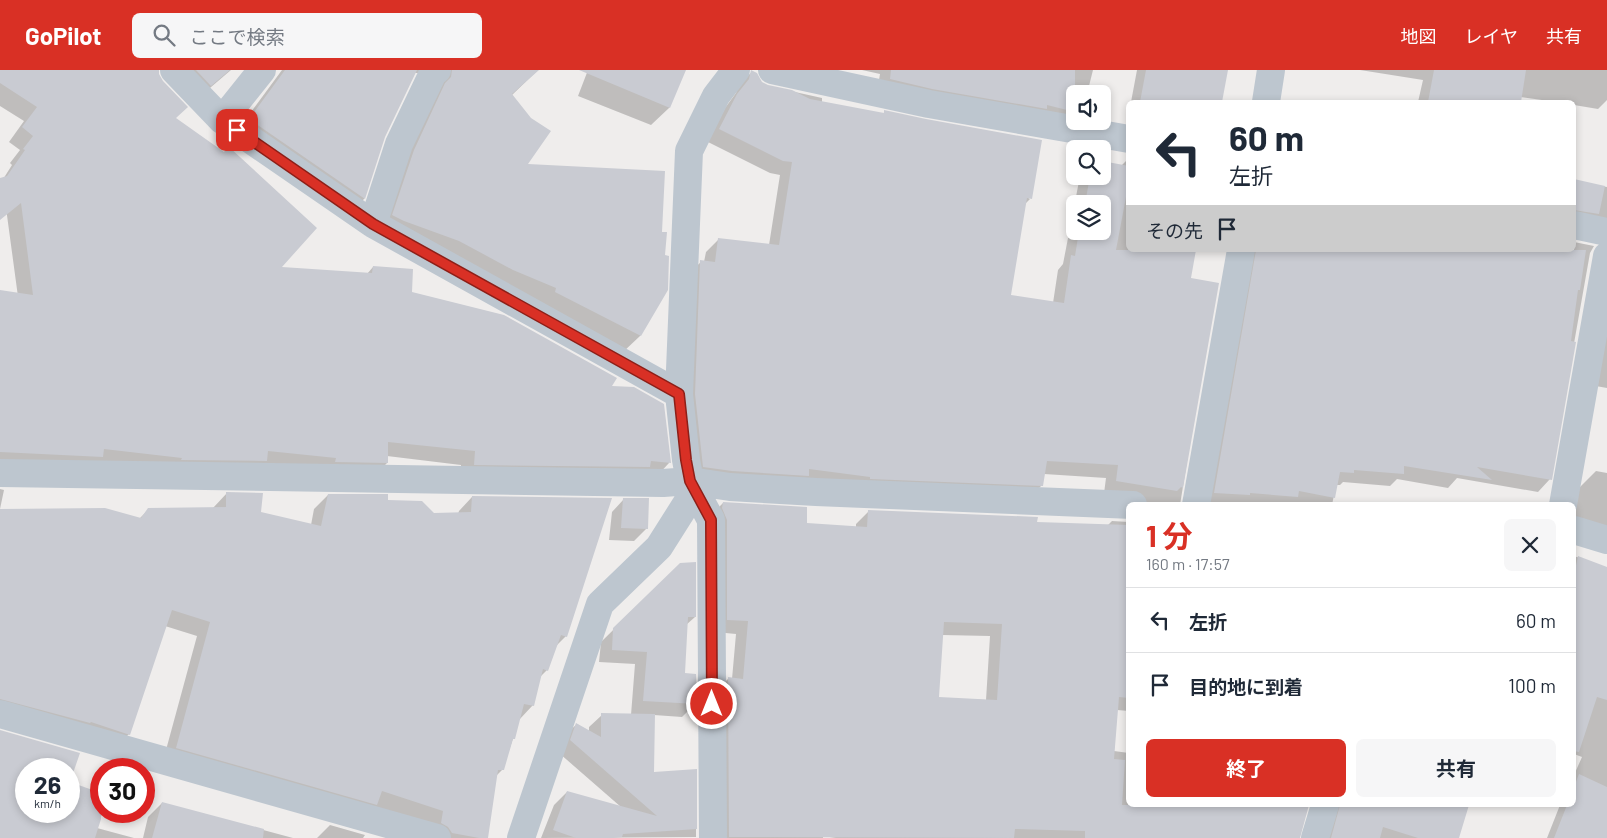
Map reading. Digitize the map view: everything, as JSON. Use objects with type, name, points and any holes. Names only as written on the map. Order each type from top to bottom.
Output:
[{"type":"street","points":[[174,70],[222,120],[373,224],[679,394]]},
{"type":"street","points":[[222,120],[262,70]]},
{"type":"street","points":[[373,224],[399,144],[433,73],[437,70]]},
{"type":"street","points":[[521,838],[600,604],[659,547],[690,498],[690,481],[679,394],[689,150],[716,96],[736,70]]},
{"type":"street","points":[[772,70],[929,104],[1126,137]]},
{"type":"street","points":[[1266,100],[1271,70]]},
{"type":"street","points":[[1576,225],[1607,232]]},
{"type":"street","points":[[1197,502],[1241,252]]},
{"type":"street","points":[[1564,502],[1607,256]]},
{"type":"street","points":[[0,473],[663,483],[690,481],[730,487],[797,491],[1126,505]]},
{"type":"street","points":[[690,481],[711,520],[713,838]]},
{"type":"street","points":[[1576,531],[1607,540]]},
{"type":"street","points":[[0,714],[437,838]]},
{"type":"street","points":[[1315,838],[1324,807]]},
{"type":"building","points":[[0,70],[159,70],[163,81],[188,107],[176,118],[224,152],[228,146],[317,228],[282,267],[372,273],[373,266],[413,269],[412,292],[504,315],[617,378],[612,386],[634,387],[664,404],[671,463],[651,461],[650,467],[474,465],[475,451],[388,442],[388,463],[335,462],[336,458],[268,451],[267,461],[181,460],[182,458],[104,449],[103,457],[0,452],[0,290],[33,295],[21,203],[0,220],[0,178],[7,176],[33,136],[22,127],[37,107],[0,83]]},
{"type":"building","points":[[196,70],[230,70],[211,86]]},
{"type":"building","points":[[285,70],[417,70],[385,137],[365,199],[249,119]]},
{"type":"building","points":[[452,70],[539,70],[512,94],[531,118],[551,131],[528,164],[665,171],[662,232],[667,232],[665,255],[669,256],[668,290],[641,336],[555,292],[556,288],[513,270],[459,241],[392,215],[414,150],[445,83],[451,77]]},
{"type":"building","points":[[579,70],[686,70],[670,108]]},
{"type":"building","points":[[751,70],[757,73],[762,82],[768,85],[792,90],[810,99],[884,113],[884,110],[1042,140],[1032,199],[1027,198],[1011,295],[1064,303],[1071,255],[1075,256],[1078,240],[1111,240],[1111,195],[1087,195],[1088,185],[1111,185],[1111,163],[1126,165],[1126,197],[1116,250],[1126,250],[1126,252],[1196,252],[1191,278],[1219,283],[1183,488],[1181,487],[1177,491],[1116,481],[1118,465],[1047,461],[1043,486],[870,479],[870,477],[809,469],[809,476],[732,471],[703,467],[695,394],[700,260],[715,262],[718,238],[779,245],[792,162],[783,161],[719,129],[737,94],[749,79]]},
{"type":"building","points":[[891,70],[1075,70],[1075,85],[1066,85],[1066,110],[1047,105],[1047,109],[932,89],[890,79]]},
{"type":"building","points":[[1146,70],[1228,70],[1222,100],[1140,100]]},
{"type":"building","points":[[1434,70],[1526,70],[1521,100],[1428,100]]},
{"type":"building","points":[[1576,179],[1605,186],[1599,214],[1576,210]]},
{"type":"building","points":[[1576,250],[1586,250],[1571,341],[1576,342],[1552,480],[1477,467],[1492,480],[1404,466],[1404,474],[1354,470],[1354,473],[1340,472],[1335,498],[1299,491],[1298,497],[1250,493],[1250,495],[1214,493],[1256,252],[1576,252]]},
{"type":"building","points":[[226,492],[263,493],[261,512],[321,526],[328,494],[388,494],[388,500],[422,501],[434,513],[471,512],[472,496],[612,498],[567,637],[561,635],[548,671],[543,669],[534,706],[524,704],[515,739],[513,739],[504,770],[498,770],[488,838],[452,833],[448,827],[441,823],[443,811],[382,791],[377,805],[176,748],[210,622],[172,610],[130,735],[91,722],[0,699],[0,509],[105,508],[141,518],[148,508],[226,507]]},
{"type":"building","points":[[623,498],[649,498],[648,529],[621,528]]},
{"type":"building","points":[[723,502],[807,507],[807,523],[867,527],[868,510],[1038,517],[1037,522],[1126,525],[1126,698],[1119,697],[1114,759],[1125,760],[1122,805],[1126,805],[1126,807],[1308,807],[1300,838],[1085,838],[1085,831],[1015,829],[1014,838],[729,837],[728,677],[743,679],[748,621],[727,620],[727,520],[722,508]],"holes":[[[944,622],[1002,624],[997,700],[939,697]]]},
{"type":"building","points":[[1578,556],[1607,567],[1607,700],[1597,697],[1579,752],[1576,751],[1576,566]]},
{"type":"building","points":[[696,562],[696,617],[688,617],[685,673],[696,674],[697,704],[643,701],[647,652],[612,650],[613,628],[680,563]]},
{"type":"building","points":[[601,713],[655,714],[654,772],[697,769],[697,829],[623,834],[622,837],[613,838],[576,838],[553,830],[567,791],[657,816],[570,740],[576,723],[601,737]]},
{"type":"building","points":[[0,730],[80,753],[78,758],[15,758],[15,823],[80,823],[80,786],[90,789],[90,823],[100,823],[95,838],[0,838]]},
{"type":"building","points":[[1579,774],[1607,787],[1607,838],[1554,838],[1566,807],[1576,807],[1576,782]]},
{"type":"building","points":[[162,802],[264,829],[263,838],[152,838]]},
{"type":"building","points":[[1339,807],[1468,807],[1459,838],[1418,838],[1383,827],[1380,838],[1331,838]]},
{"type":"route","points":[[237,130],[373,224],[679,394],[690,481],[711,520],[712,704]]}]
